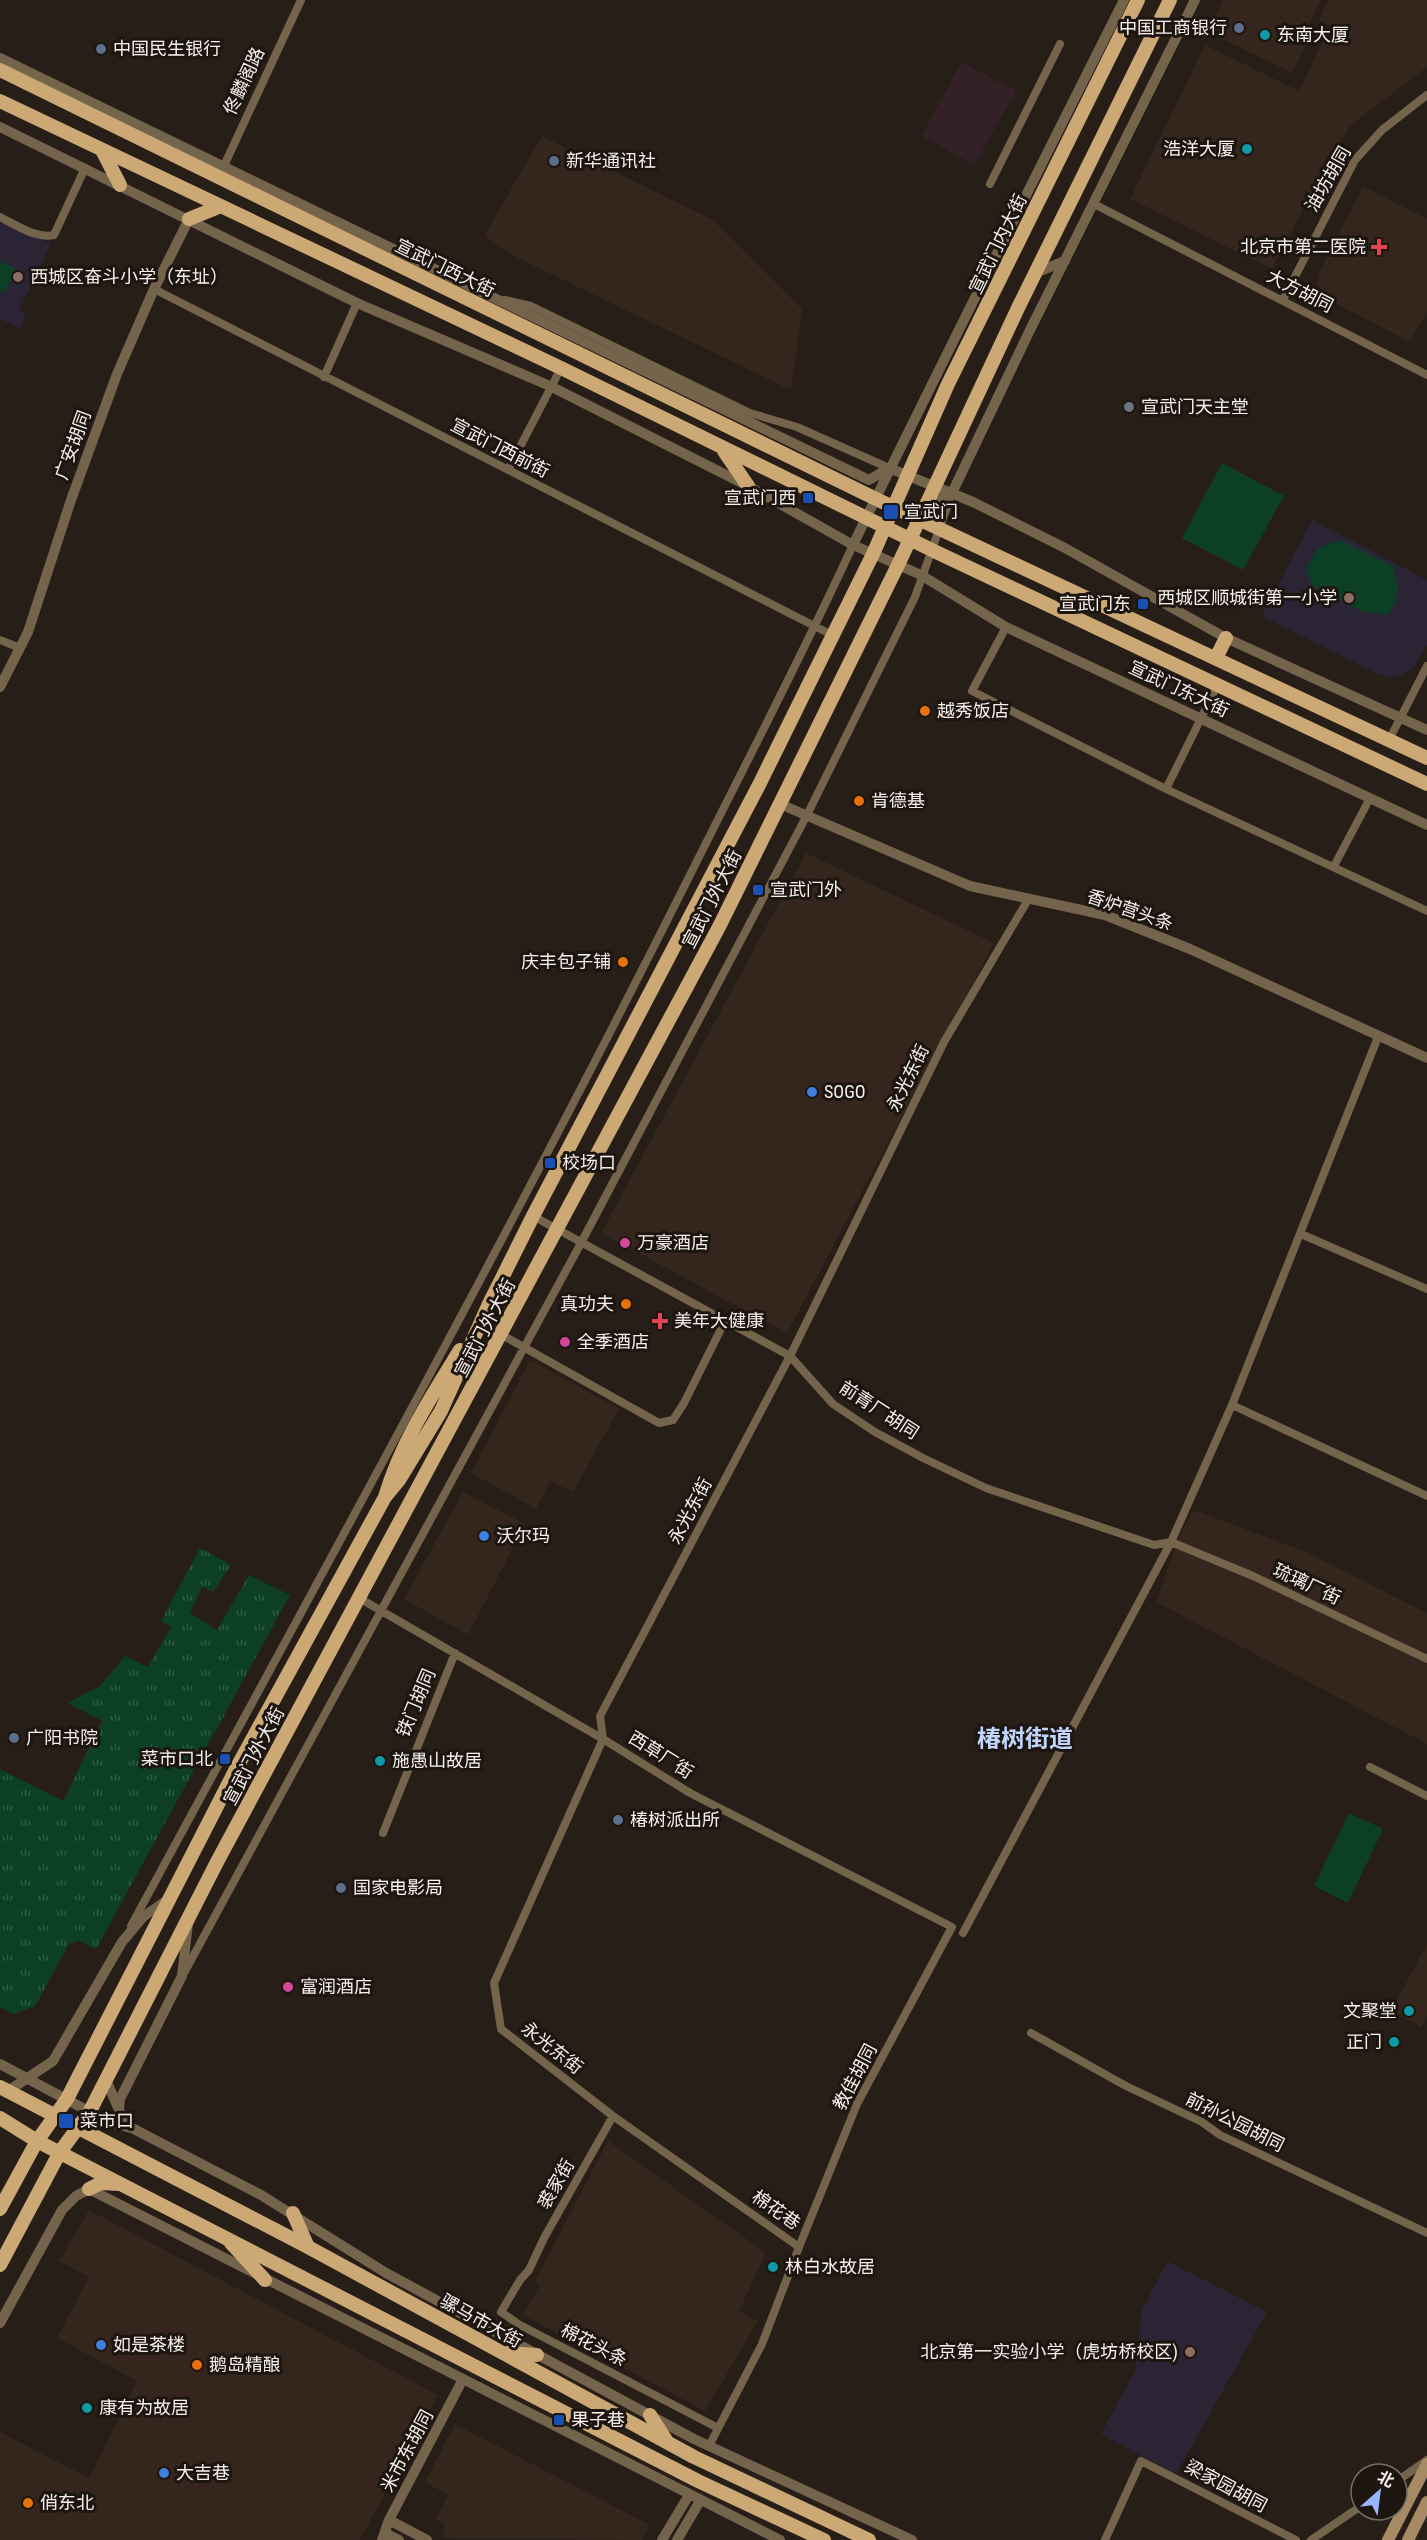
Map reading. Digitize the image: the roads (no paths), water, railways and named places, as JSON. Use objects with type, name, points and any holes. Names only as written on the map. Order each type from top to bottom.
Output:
[{"type":"main road","name":"宣武门内大街","points":[[884,527],[948,384],[1138,0]]},
{"type":"main road","points":[[933,485],[1170,0]]},
{"type":"main road","name":"宣武门西大街","points":[[0,70],[222,171],[488,302],[874,498],[919,515],[944,530],[1216,658]]},
{"type":"main road","points":[[0,101],[561,368],[723,450],[866,518]]},
{"type":"main road","points":[[103,152],[120,185]]},
{"type":"main road","points":[[189,219],[220,206]]},
{"type":"main road","points":[[723,450],[748,486]]},
{"type":"main road","name":"宣武门外大街","points":[[0,2265],[60,2152],[90,2111],[189,1918],[720,925],[898,565],[933,485]]},
{"type":"main road","name":"宣武门东大街","points":[[866,518],[1427,784]]},
{"type":"main road","name":"宣武门外大街","points":[[0,2210],[37,2141],[67,2099],[237,1767],[385,1497],[399,1480],[441,1411],[488,1306],[533,1216],[759,785],[873,554],[884,527]]},
{"type":"main road","points":[[1226,638],[1216,658],[1427,758]]},
{"type":"main road","name":"骡马市大街","points":[[4,2089],[308,2247],[667,2442],[869,2540]]},
{"type":"main road","points":[[0,2118],[37,2141],[698,2481],[824,2540]]},
{"type":"main road","points":[[89,2189],[101,2183],[123,2184]]},
{"type":"main road","points":[[293,2213],[308,2247]]},
{"type":"main road","points":[[223,2235],[265,2280]]},
{"type":"main road","points":[[502,2352],[537,2355]]},
{"type":"main road","points":[[650,2415],[667,2442]]},
{"type":"main road","points":[[1388,2540],[1427,2462]]},
{"type":"main road","points":[[1408,2540],[1427,2502]]},
{"type":"street","name":"佟麟阁路","points":[[222,171],[301,0]]},
{"type":"street","points":[[4,2089],[27,2079],[53,2061],[122,1942],[439,1359],[634,986],[816,627],[888,468],[1025,202],[1124,0]]},
{"type":"street","points":[[119,2108],[120,2099],[182,1976],[383,1611],[807,815],[915,597],[952,493],[1195,0]]},
{"type":"street","points":[[990,184],[1060,44]]},
{"type":"street","name":"宣武门西大街","points":[[0,57],[222,171]]},
{"type":"street","name":"油坊胡同","points":[[1282,300],[1355,160],[1382,130],[1427,95]]},
{"type":"street","points":[[0,127],[357,303],[550,386],[748,486],[853,545]]},
{"type":"street","points":[[0,217],[32,232],[46,236],[54,235],[85,168]]},
{"type":"street","name":"大方胡同","points":[[1094,204],[1427,375]]},
{"type":"street","name":"广安胡同","points":[[0,687],[28,632],[71,500],[117,374],[154,289],[189,219]]},
{"type":"street","points":[[1035,273],[1065,261]]},
{"type":"street","name":"宣武门西前街","points":[[154,289],[832,635]]},
{"type":"street","name":"宣武门西大街","points":[[488,302],[531,306],[750,413],[797,427],[888,468]]},
{"type":"street","name":"宣武门西大街","points":[[488,302],[869,480]]},
{"type":"street","points":[[324,377],[357,303]]},
{"type":"street","points":[[508,470],[561,368]]},
{"type":"street","points":[[888,468],[952,493],[1065,548],[1226,638],[1427,730]]},
{"type":"street","points":[[874,498],[869,480],[888,468]]},
{"type":"street","points":[[919,515],[952,493]]},
{"type":"street","name":"宣武门东大街","points":[[853,545],[921,575],[1006,627],[1369,800],[1427,825]]},
{"type":"street","points":[[1006,627],[972,691],[1166,789],[1427,911]]},
{"type":"street","points":[[0,640],[20,648]]},
{"type":"street","points":[[1389,740],[1427,666]]},
{"type":"street","points":[[1166,789],[1218,684]]},
{"type":"street","points":[[1334,866],[1369,800]]},
{"type":"street","name":"香炉营头条","points":[[780,804],[970,886],[1115,919],[1190,949],[1427,1058]]},
{"type":"street","name":"永光东街","points":[[613,2116],[501,2029],[494,1983],[603,1739],[600,1716],[790,1356],[944,1042],[1029,898]]},
{"type":"street","points":[[963,1933],[1171,1542],[1232,1405],[1378,1037]]},
{"type":"street","name":"前青厂胡同","points":[[533,1216],[790,1356],[833,1404],[875,1432],[965,1478],[986,1488],[1155,1545],[1171,1542]]},
{"type":"street","points":[[1301,1234],[1427,1289]]},
{"type":"street","points":[[502,1335],[659,1423],[673,1420],[725,1322]]},
{"type":"street","points":[[1232,1405],[1427,1496]]},
{"type":"street","name":"琉璃厂街","points":[[1171,1542],[1252,1576],[1427,1659]]},
{"type":"street","name":"西草厂街","points":[[359,1598],[603,1739],[690,1793],[952,1927]]},
{"type":"street","name":"铁门胡同","points":[[383,1833],[455,1653]]},
{"type":"street","points":[[1370,1767],[1427,1796]]},
{"type":"street","points":[[122,1942],[143,1917],[170,1898]]},
{"type":"street","points":[[182,1976],[189,1918]]},
{"type":"street","name":"教佳胡同","points":[[800,2247],[857,2104],[952,1927]]},
{"type":"street","name":"前孙公园胡同","points":[[1031,2033],[1126,2086],[1202,2122],[1220,2135],[1427,2234]]},
{"type":"street","points":[[5,2066],[40,2070]]},
{"type":"street","points":[[5,2066],[110,2122],[132,2128]]},
{"type":"street","points":[[106,2080],[123,2119],[132,2128]]},
{"type":"street","name":"棉花巷","points":[[613,2116],[800,2247],[762,2344],[709,2446]]},
{"type":"street","name":"裘家街","points":[[529,2270],[544,2238],[613,2116]]},
{"type":"street","name":"骡马市大街","points":[[132,2128],[293,2213],[386,2272],[650,2415],[709,2446],[912,2540]]},
{"type":"street","points":[[0,2323],[62,2210],[76,2196],[89,2189],[780,2540]]},
{"type":"street","name":"棉花头条","points":[[529,2270],[520,2280],[501,2312],[520,2325],[718,2428]]},
{"type":"street","name":"米市东胡同","points":[[383,2536],[389,2520],[463,2379]]},
{"type":"street","name":"梁家园胡同","points":[[1105,2540],[1141,2461],[1296,2540]]},
{"type":"street","points":[[1409,2473],[1427,2462]]},
{"type":"street","points":[[662,2540],[688,2495]]},
{"type":"street","points":[[677,2540],[700,2501]]},
{"type":"street","points":[[1311,2540],[1349,2514]]},
{"type":"street","points":[[389,2520],[428,2540]]},
{"type":"street","points":[[383,2536],[399,2540]]},
{"type":"place","name":"中国工商银行","points":[[1239,28]]},
{"type":"place","name":"东南大厦","points":[[1265,35]]},
{"type":"place","name":"中国民生银行","points":[[101,49]]},
{"type":"place","name":"浩洋大厦","points":[[1247,149]]},
{"type":"place","name":"新华通讯社","points":[[554,161]]},
{"type":"place","name":"北京市第二医院","points":[[1379,247]]},
{"type":"place","name":"西城区奋斗小学（东址）","points":[[18,277]]},
{"type":"place","name":"宣武门天主堂","points":[[1129,407]]},
{"type":"place","name":"宣武门西","points":[[808,498]]},
{"type":"place","name":"宣武门","points":[[891,512]]},
{"type":"place","name":"西城区顺城街第一小学","points":[[1349,598]]},
{"type":"place","name":"宣武门东","points":[[1143,604]]},
{"type":"place","name":"越秀饭店","points":[[925,711]]},
{"type":"place","name":"肯德基","points":[[859,801]]},
{"type":"place","name":"宣武门外","points":[[758,890]]},
{"type":"place","name":"庆丰包子铺","points":[[623,962]]},
{"type":"place","name":"SOGO","points":[[812,1092]]},
{"type":"place","name":"校场口","points":[[550,1163]]},
{"type":"place","name":"万豪酒店","points":[[625,1243]]},
{"type":"place","name":"真功夫","points":[[626,1304]]},
{"type":"place","name":"美年大健康","points":[[660,1321]]},
{"type":"place","name":"全季酒店","points":[[565,1342]]},
{"type":"place","name":"沃尔玛","points":[[484,1536]]},
{"type":"place","name":"广阳书院","points":[[14,1738]]},
{"type":"place","name":"菜市口北","points":[[225,1759]]},
{"type":"place","name":"施愚山故居","points":[[380,1761]]},
{"type":"place","name":"椿树派出所","points":[[618,1820]]},
{"type":"place","name":"国家电影局","points":[[341,1888]]},
{"type":"place","name":"富润酒店","points":[[288,1987]]},
{"type":"place","name":"文聚堂","points":[[1409,2011]]},
{"type":"place","name":"正门","points":[[1394,2042]]},
{"type":"place","name":"菜市口","points":[[66,2121]]},
{"type":"place","name":"林白水故居","points":[[773,2267]]},
{"type":"place","name":"如是茶楼","points":[[101,2345]]},
{"type":"place","name":"北京第一实验小学（虎坊桥校区)","points":[[1190,2352]]},
{"type":"place","name":"鹅岛精酿","points":[[197,2365]]},
{"type":"place","name":"康有为故居","points":[[87,2408]]},
{"type":"place","name":"果子巷","points":[[559,2420]]},
{"type":"place","name":"大吉巷","points":[[164,2473]]},
{"type":"place","name":"俏东北","points":[[28,2503]]},
{"type":"district","name":"椿树街道","points":[[1025,1739]]}]
